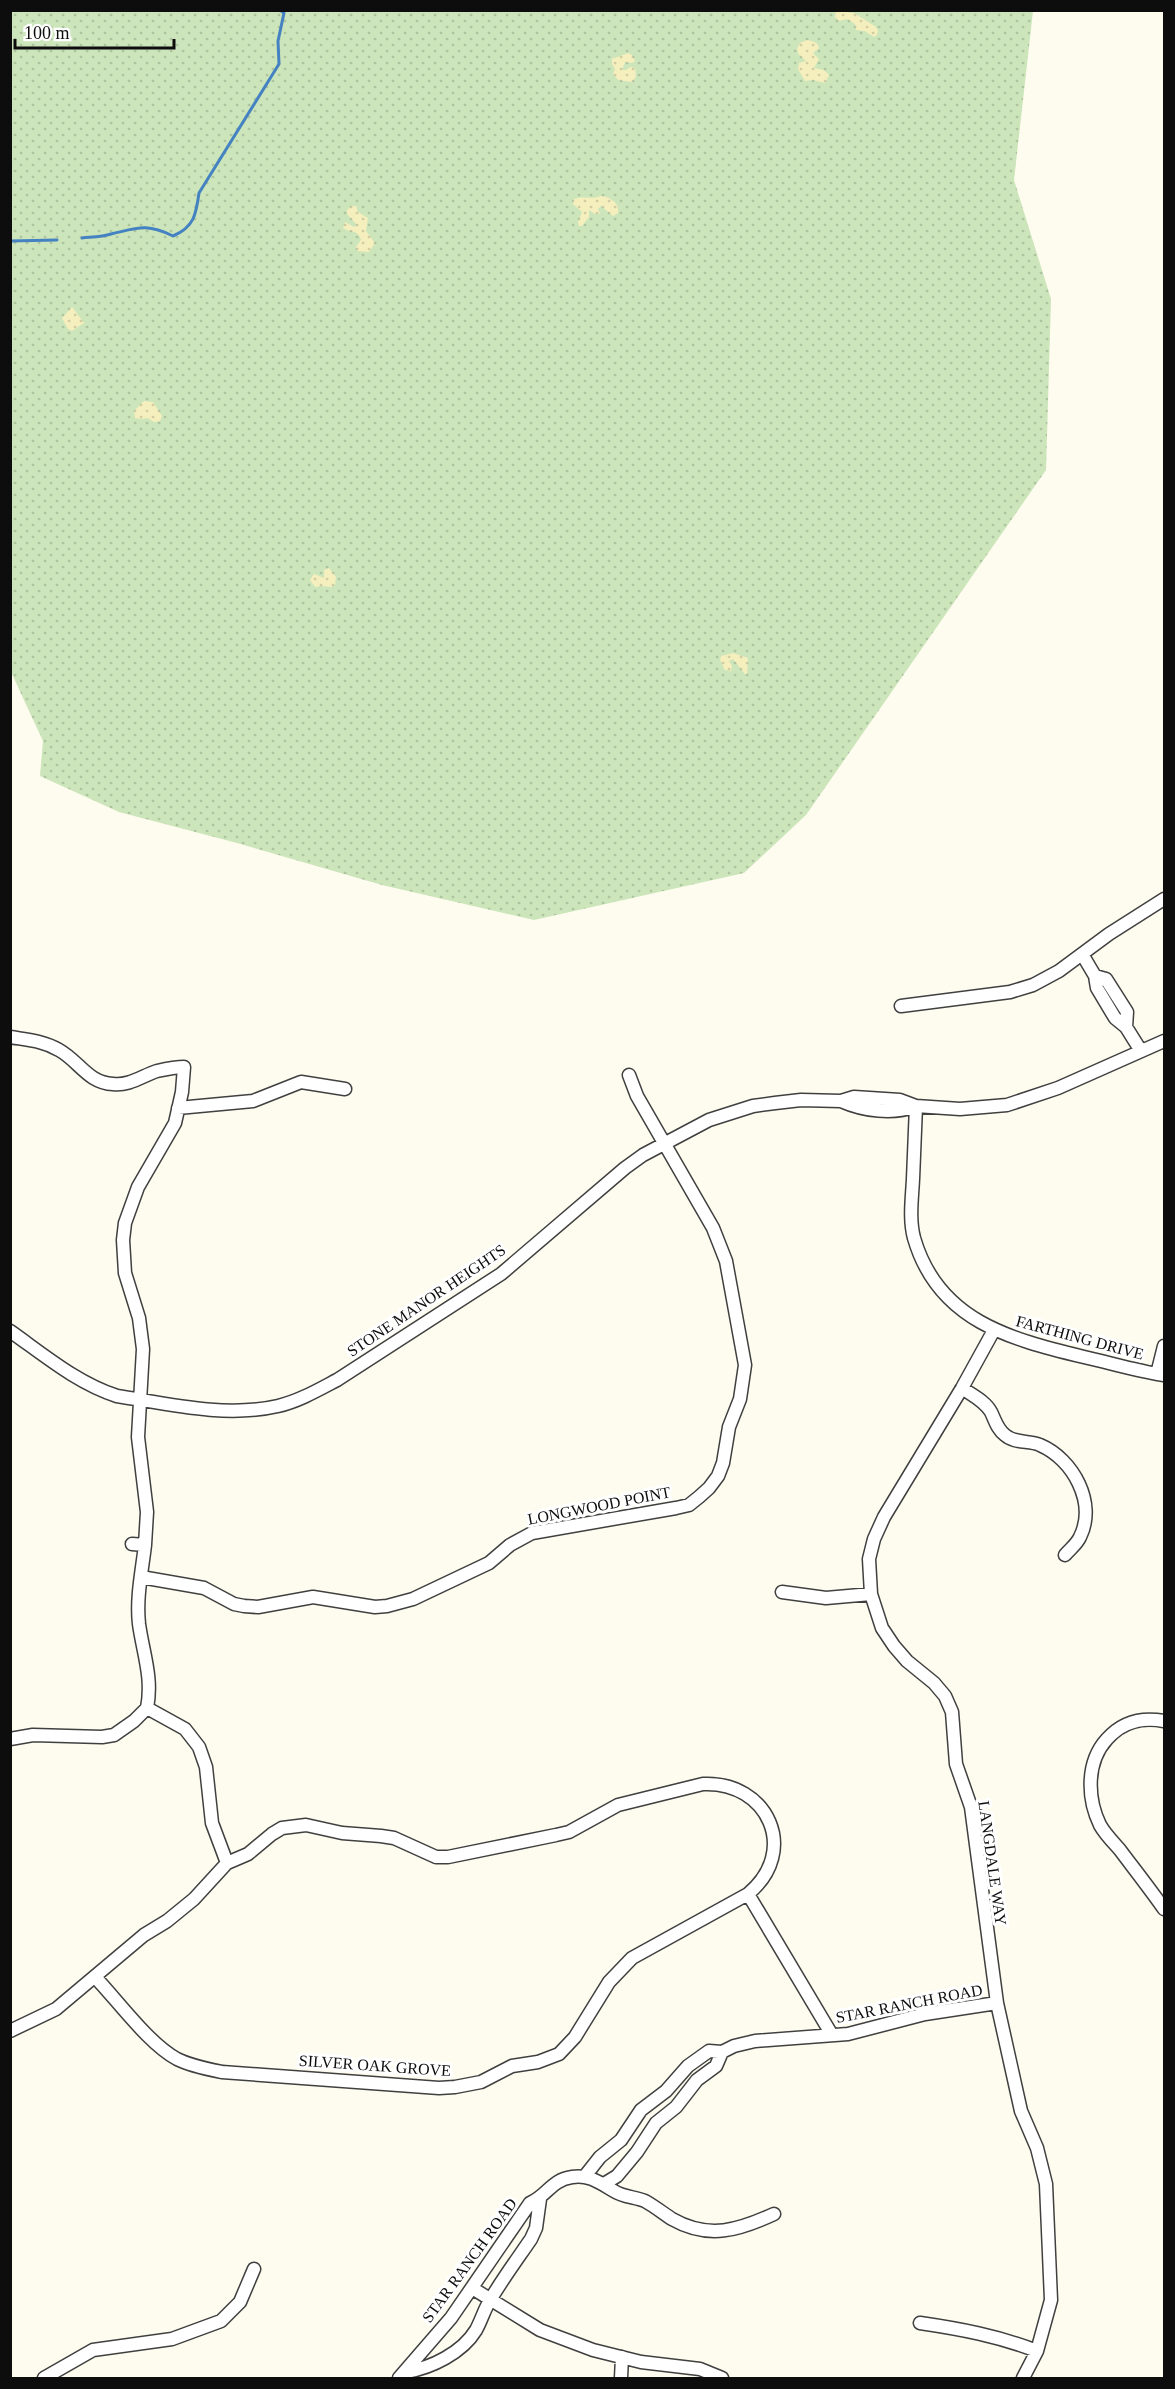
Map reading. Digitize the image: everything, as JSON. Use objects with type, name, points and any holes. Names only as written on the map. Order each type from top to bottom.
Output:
[{"type":"street","points":[[901,1006],[1023,989],[1059,971],[1109,934],[1164,899]]},
{"type":"street","points":[[1082,954],[1095,976],[1106,979],[1127,1012],[1126,1027],[1142,1051]]},
{"type":"street","points":[[10,1037],[36,1041],[62,1052],[99,1082],[122,1085],[155,1072],[184,1066],[178,1108],[168,1136],[138,1187],[130,1206],[123,1240],[125,1273],[142,1333],[143,1356],[138,1437],[147,1512],[139,1625],[148,1666],[150,1695],[147,1708],[134,1721],[114,1735],[102,1737],[33,1735],[10,1739]]},
{"type":"street","points":[[916,1106],[960,1109],[1007,1104],[1058,1088],[1164,1041]]},
{"type":"street","name":"LONGWOOD POINT","points":[[141,1577],[204,1588],[234,1604],[244,1606],[258,1607],[312,1597],[375,1607],[387,1606],[413,1599],[489,1563],[510,1545],[532,1533],[676,1508],[689,1504],[710,1488],[723,1463],[729,1427],[740,1399],[745,1365],[723,1253],[713,1228],[637,1096],[629,1075]]},
{"type":"street","points":[[178,1108],[253,1101],[301,1082],[345,1089]]},
{"type":"street","name":"STONE MANOR HEIGHTS","points":[[10,1331],[90,1386],[117,1396],[239,1411],[277,1406],[309,1395],[337,1380],[501,1274],[625,1168],[664,1143],[709,1120],[753,1106],[801,1100],[841,1101],[854,1097],[900,1100],[916,1106]]},
{"type":"street","name":"FARTHING DRIVE","points":[[916,1106],[911,1217],[914,1237],[922,1259],[943,1294],[975,1321],[994,1330],[1035,1344],[1161,1374]]},
{"type":"street","name":"LANGDALE WAY","points":[[994,1330],[962,1388],[884,1517],[873,1539],[869,1559],[871,1594],[882,1628],[907,1661],[934,1683],[945,1696],[952,1712],[956,1764],[970,1807],[997,2003],[1021,2112],[1037,2148],[1046,2184],[1051,2300],[1037,2351],[1023,2379]]},
{"type":"street","points":[[1161,1374],[1164,1346]]},
{"type":"street","points":[[962,1388],[980,1399],[990,1411],[994,1422],[1007,1437],[1038,1444],[1049,1450],[1060,1457],[1077,1479],[1084,1498],[1083,1529],[1079,1539],[1065,1555]]},
{"type":"street","points":[[132,1544],[145,1545]]},
{"type":"street","points":[[783,1592],[826,1598],[871,1594]]},
{"type":"street","points":[[147,1708],[185,1729],[198,1747],[206,1767],[212,1822],[227,1863]]},
{"type":"street","points":[[1164,1721],[1133,1720],[1116,1729],[1101,1745],[1092,1764],[1090,1784],[1100,1826],[1164,1909]]},
{"type":"street","name":"SILVER OAK GROVE","points":[[10,2031],[30,2024],[56,2009],[144,1935],[194,1899],[227,1863],[248,1854],[282,1828],[306,1825],[342,1833],[394,1838],[436,1857],[461,1856],[569,1832],[618,1805],[713,1783],[725,1785],[750,1797],[767,1816],[771,1829],[774,1850],[772,1862],[768,1874],[759,1885],[748,1894],[632,1958],[609,1982],[575,2037],[559,2054],[538,2062],[512,2066],[481,2082],[455,2087],[222,2072],[192,2066],[157,2045],[96,1977]]},
{"type":"street","points":[[748,1894],[832,2035]]},
{"type":"street","name":"STAR RANCH ROAD","points":[[402,2375],[423,2369],[454,2352],[474,2333],[490,2299],[531,2239],[536,2228],[540,2199],[550,2186],[562,2179],[585,2176],[600,2157],[621,2140],[641,2110],[666,2091],[688,2066],[709,2051],[722,2052],[734,2046],[755,2041],[848,2034],[925,2014],[997,2003]]},
{"type":"street","points":[[603,2184],[617,2175],[637,2152],[656,2123],[676,2107],[697,2080],[716,2066],[722,2052]]},
{"type":"street","points":[[621,2140],[637,2152]]},
{"type":"street","points":[[585,2176],[616,2193],[645,2201],[673,2219],[702,2230],[743,2228],[774,2214]]},
{"type":"street","name":"STAR RANCH ROAD","points":[[402,2375],[451,2318],[530,2203],[540,2199]]},
{"type":"street","points":[[44,2379],[93,2350],[172,2339],[221,2321],[240,2302],[254,2269]]},
{"type":"street","points":[[472,2288],[540,2330],[593,2350],[670,2367],[700,2369],[722,2379]]},
{"type":"street","points":[[920,2323],[970,2330],[1002,2338],[1037,2351]]},
{"type":"street","points":[[621,2379],[622,2357]]},
{"type":"green space","points":[[11,11],[1033,11],[1014,180],[1051,299],[1046,470],[806,815],[744,873],[534,920],[382,885],[119,812],[40,776],[43,741],[11,672]]},
{"type":"sand","points":[[836,11],[854,13],[876,27],[877,35],[874,37],[865,31],[856,30],[855,24],[847,19],[839,21],[835,17]]},
{"type":"sand","points":[[807,40],[815,42],[819,48],[813,53],[819,59],[814,68],[824,70],[829,75],[825,83],[805,81],[798,69],[799,63],[806,61],[799,55],[797,49],[800,43]]},
{"type":"sand","points":[[628,53],[635,61],[625,62],[622,70],[635,68],[636,77],[632,82],[618,80],[613,74],[615,69],[612,59]]},
{"type":"sand","points":[[601,196],[614,201],[618,213],[613,216],[601,206],[598,209],[600,214],[589,210],[589,217],[582,226],[579,226],[578,222],[582,212],[573,204],[573,200]]},
{"type":"sand","points":[[356,206],[358,212],[368,218],[366,231],[375,243],[369,252],[357,251],[356,247],[361,240],[360,237],[343,228],[345,222],[354,227],[357,225],[347,214],[347,210]]},
{"type":"sand","points":[[72,307],[84,323],[72,331],[68,329],[62,318]]},
{"type":"sand","points":[[144,401],[153,402],[162,416],[160,421],[135,418],[134,411]]},
{"type":"sand","points":[[329,568],[336,577],[335,585],[315,587],[310,580],[314,574],[324,578],[324,570]]},
{"type":"sand","points":[[733,653],[748,658],[747,674],[733,659],[729,661],[732,666],[731,671],[725,670],[720,660],[721,656]]},
{"type":"waterway","points":[[82,238],[142,228],[156,229],[173,236],[186,229],[195,214],[199,193],[279,64],[278,41],[284,13],[280,10]]},
{"type":"waterway","points":[[10,241],[57,240]]}]
